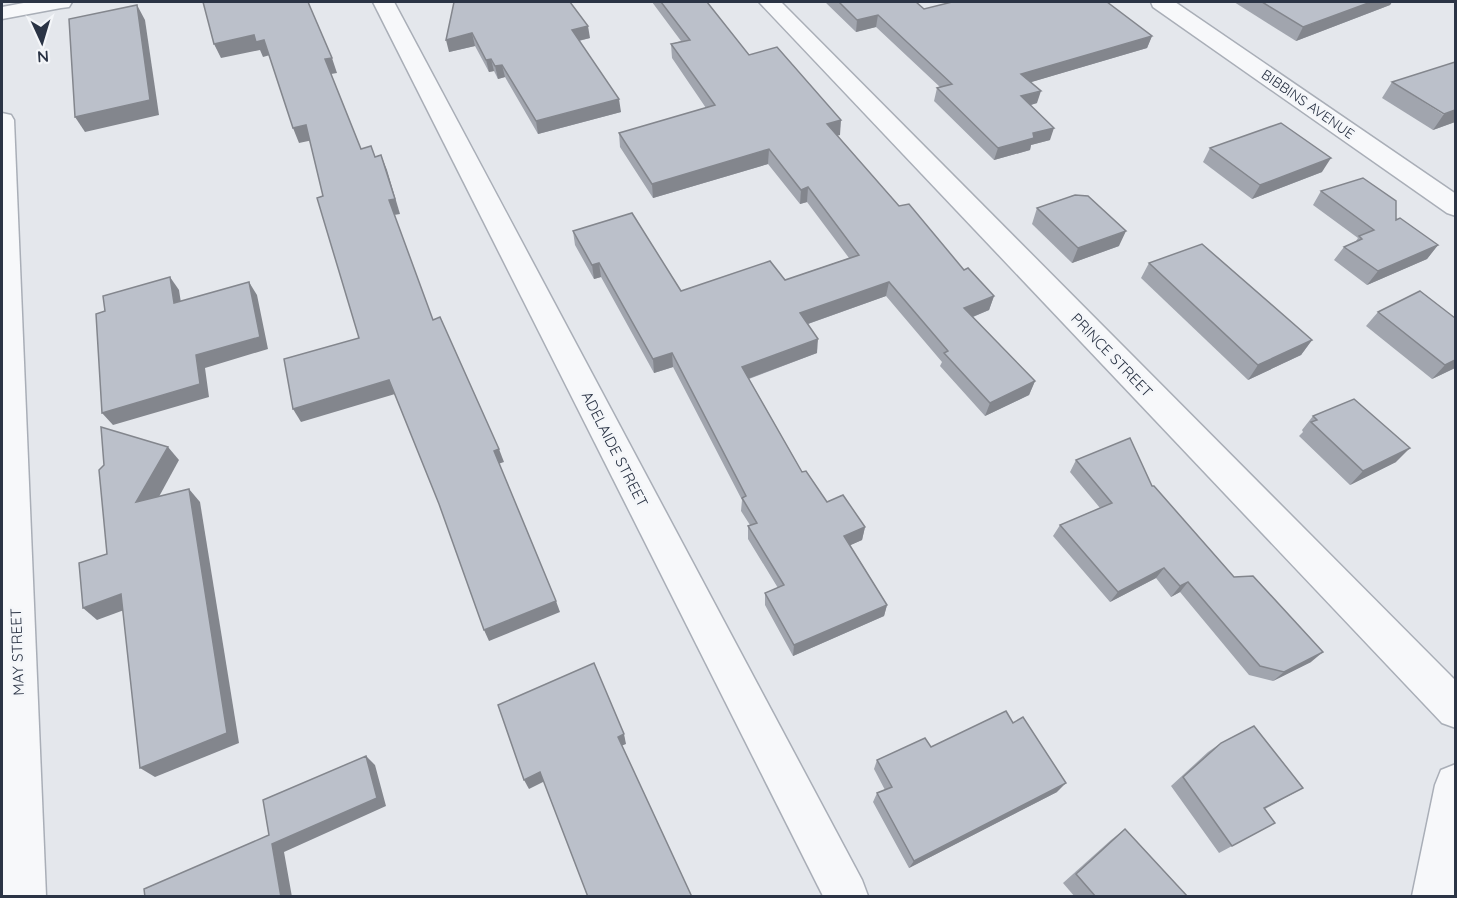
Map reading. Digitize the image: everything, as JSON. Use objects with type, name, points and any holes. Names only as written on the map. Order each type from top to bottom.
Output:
[{"type":"street","points":[[2,13],[61,2]]},
{"type":"street","name":"ADELAIDE STREET","points":[[383,2],[846,897]]},
{"type":"street","name":"PRINCE STREET","points":[[769,2],[1455,708]]},
{"type":"street","name":"BIBBINS AVENUE","points":[[1161,2],[1455,207]]},
{"type":"street","name":"MAY STREET","points":[[2,120],[24,897]]},
{"type":"street","points":[[1434,897],[1455,785]]},
{"type":"building","points":[[203,2],[308,2],[332,58],[325,59],[361,149],[371,146],[375,157],[381,155],[395,199],[389,200],[433,320],[440,317],[499,449],[494,451],[556,601],[484,630],[439,504],[389,380],[293,409],[284,359],[359,338],[317,198],[323,196],[306,125],[293,128],[264,40],[256,42],[254,35],[214,44]]},
{"type":"building","points":[[454,2],[570,2],[588,26],[572,30],[619,99],[536,121],[502,65],[495,66],[491,59],[486,60],[472,33],[446,40]]},
{"type":"building","points":[[661,2],[707,2],[749,55],[777,47],[841,120],[827,124],[899,206],[909,204],[964,270],[968,268],[994,296],[964,308],[1035,381],[990,403],[944,353],[948,351],[889,282],[800,313],[818,339],[742,367],[802,472],[806,471],[827,502],[843,495],[865,527],[844,536],[887,605],[794,645],[765,593],[784,585],[748,526],[757,523],[742,498],[746,496],[672,353],[653,359],[599,263],[592,265],[573,231],[632,213],[681,291],[770,261],[785,280],[859,255],[808,187],[801,190],[769,149],[652,184],[619,133],[715,105],[671,44],[690,40]]},
{"type":"building","points":[[839,2],[916,2],[924,9],[952,2],[1107,2],[1152,36],[1021,74],[1041,91],[1021,96],[1054,128],[1033,133],[1034,138],[998,148],[937,88],[952,84],[878,15],[857,20]]},
{"type":"building","points":[[1262,2],[1371,2],[1303,27]]},
{"type":"building","points":[[137,5],[150,100],[75,117],[69,19]]},
{"type":"building","points":[[1455,62],[1455,110],[1444,114],[1392,82]]},
{"type":"building","points":[[1281,123],[1331,158],[1260,185],[1210,148]]},
{"type":"building","points":[[1363,178],[1396,201],[1396,220],[1400,218],[1438,245],[1378,271],[1344,247],[1362,239],[1359,236],[1374,230],[1321,191]]},
{"type":"building","points":[[1075,195],[1088,196],[1126,231],[1078,248],[1037,208]]},
{"type":"building","points":[[1202,244],[1312,340],[1258,365],[1149,263]]},
{"type":"building","points":[[170,277],[174,303],[249,282],[260,337],[196,355],[200,384],[102,413],[96,314],[105,311],[103,296]]},
{"type":"building","points":[[1420,291],[1455,318],[1455,360],[1445,365],[1378,312]]},
{"type":"building","points":[[1354,399],[1410,448],[1363,471],[1311,422],[1317,420],[1313,416]]},
{"type":"building","points":[[101,427],[168,447],[136,502],[189,489],[227,733],[140,768],[121,594],[83,608],[79,563],[107,554],[99,470],[104,465]]},
{"type":"building","points":[[1130,438],[1152,486],[1234,577],[1253,576],[1323,652],[1284,672],[1260,666],[1188,582],[1180,586],[1164,568],[1118,592],[1060,525],[1112,503],[1076,460]]},
{"type":"building","points":[[594,663],[624,734],[618,737],[692,897],[588,897],[540,772],[524,780],[498,705]]},
{"type":"building","points":[[1006,711],[1013,723],[1023,717],[1066,783],[914,861],[877,793],[892,787],[877,760],[925,738],[931,747]]},
{"type":"building","points":[[1254,726],[1303,788],[1264,808],[1275,823],[1232,846],[1183,777],[1221,743]]},
{"type":"building","points":[[366,756],[377,798],[272,844],[281,897],[145,897],[144,889],[269,835],[263,800]]},
{"type":"building","points":[[1125,829],[1188,897],[1096,897],[1076,874]]}]
